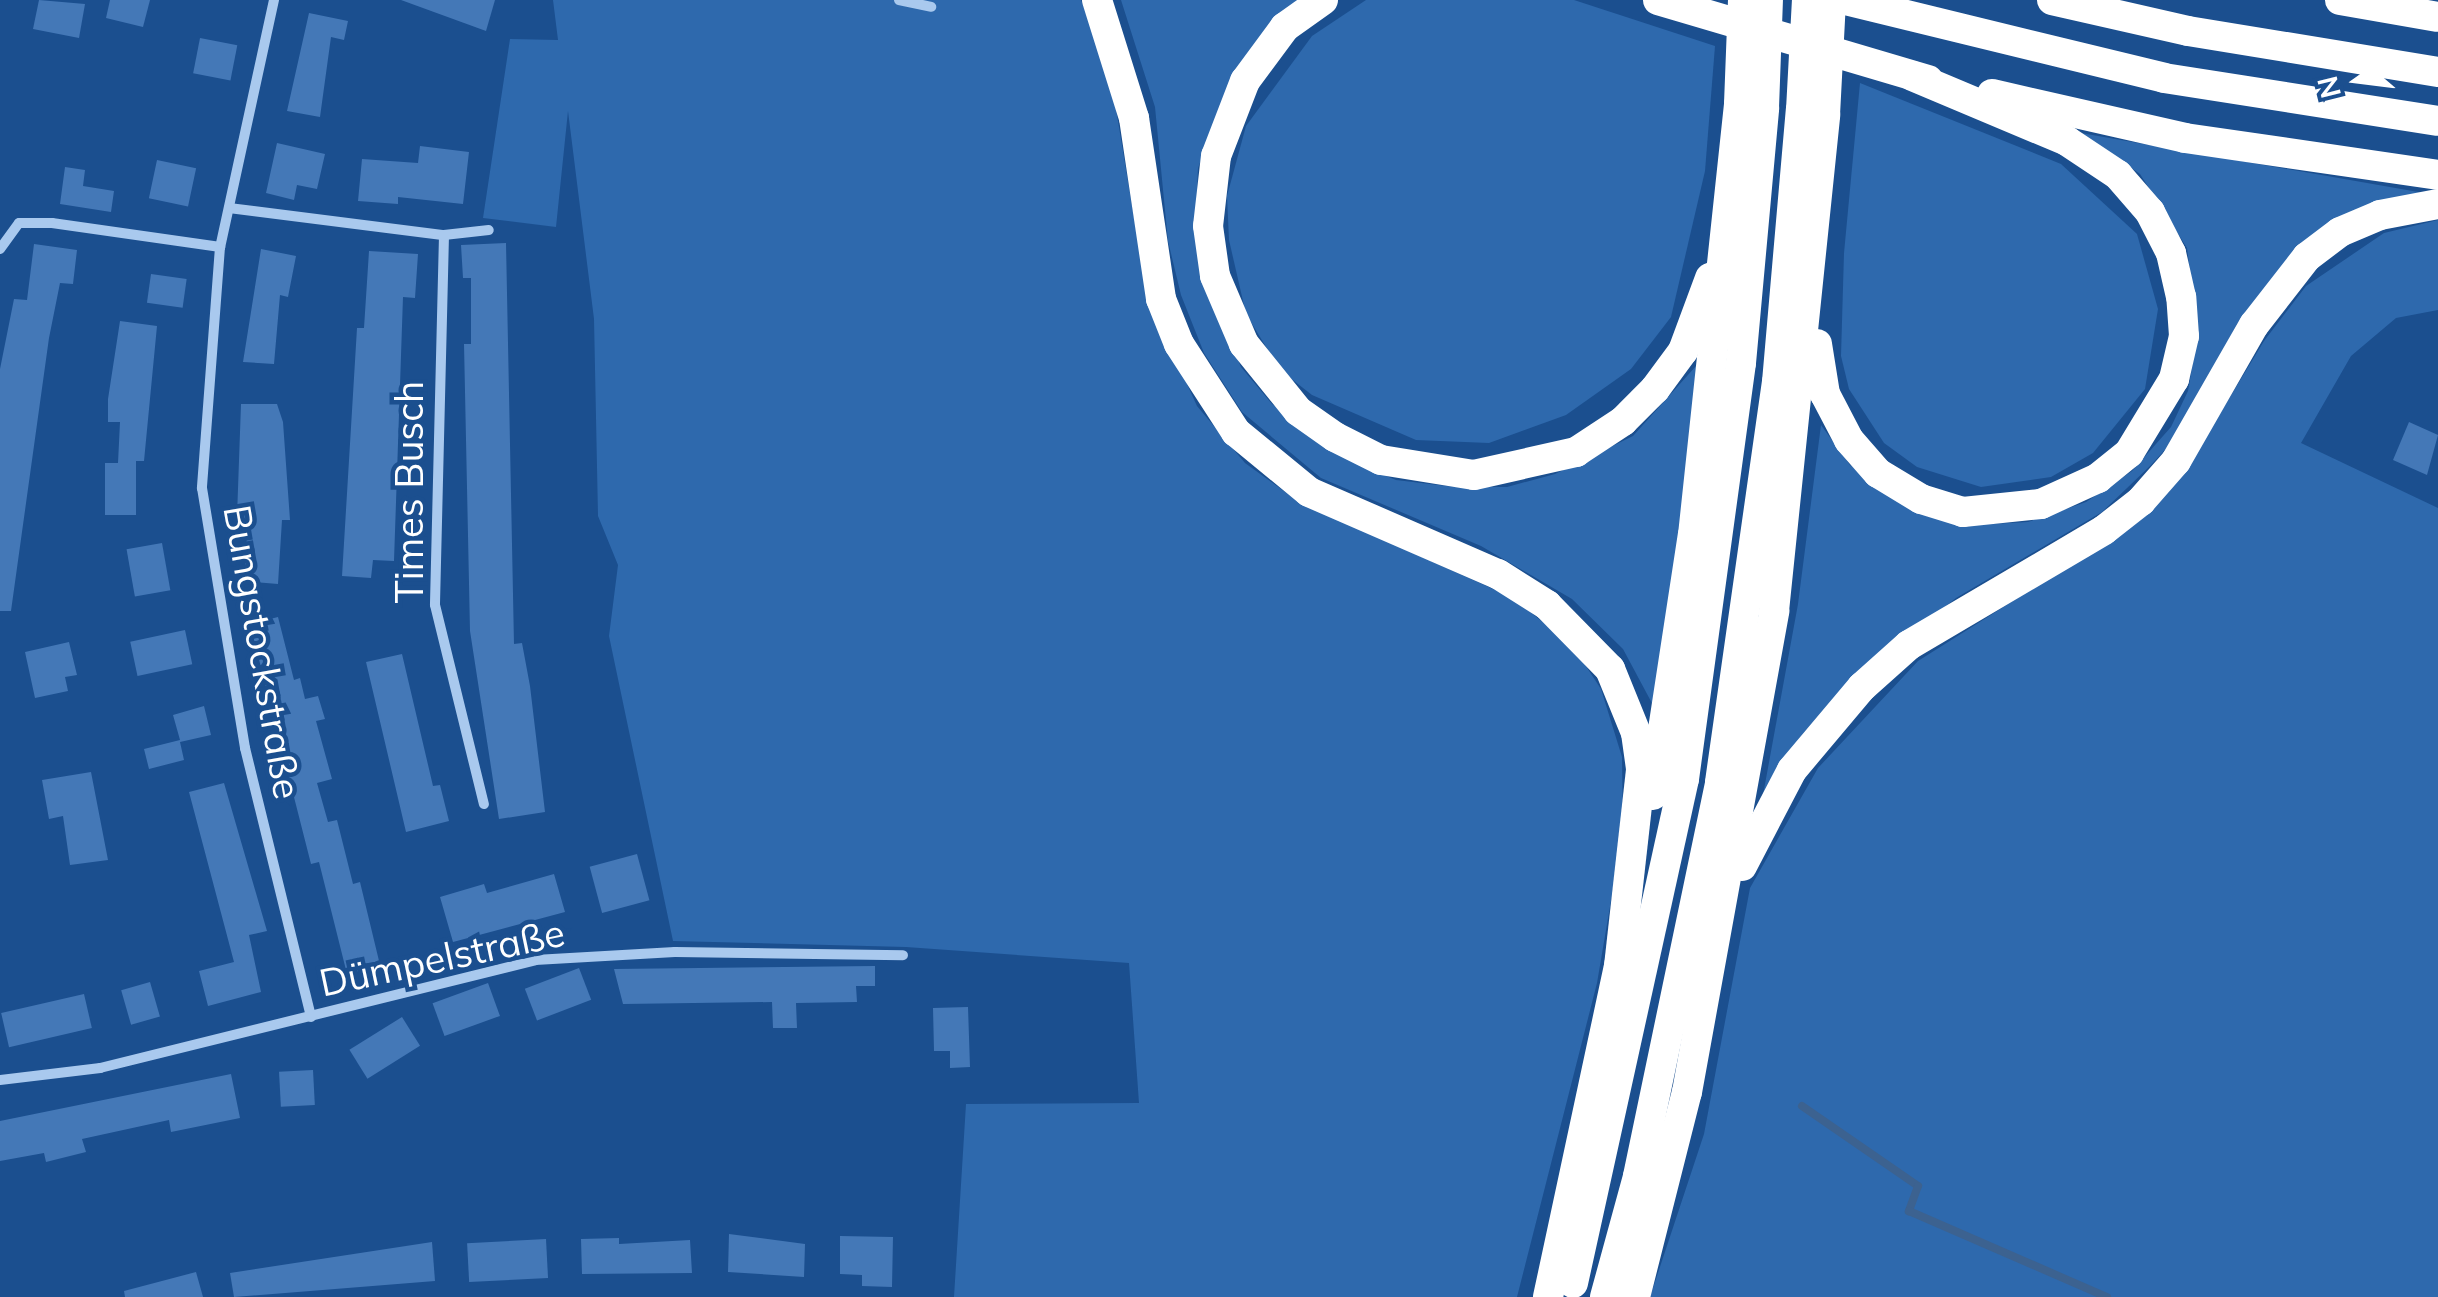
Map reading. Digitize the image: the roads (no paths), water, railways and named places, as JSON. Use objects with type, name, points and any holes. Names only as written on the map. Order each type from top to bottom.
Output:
[{"type":"highway","points":[[1097,0],[1134,118],[1161,299],[1179,344],[1236,432],[1309,492],[1498,574],[1547,605],[1610,669],[1636,733],[1641,770],[1619,967]]},
{"type":"highway","points":[[1323,0],[1285,27],[1245,81],[1216,156],[1210,242],[1231,320],[1266,376],[1310,420],[1380,460],[1474,475],[1528,467],[1576,452],[1622,422],[1683,351],[1704,303],[1736,179],[1768,0]]},
{"type":"highway","points":[[1658,0],[1912,76],[2184,138],[2438,175]]},
{"type":"highway","points":[[1568,1297],[1684,779],[1742,362],[1751,106],[1743,0]]},
{"type":"highway","points":[[1806,0],[1818,223],[1816,347],[1825,394],[1850,440],[1878,473],[1922,499],[1964,512],[2041,504],[2098,478],[2130,453],[2154,419],[2174,379],[2184,336],[2171,253],[2150,212],[2118,175],[2067,141],[1912,76]]},
{"type":"highway","points":[[1606,1297],[1642,1157],[1720,782],[1831,0]]},
{"type":"highway","points":[[1846,0],[2164,78],[2438,121]]},
{"type":"highway","points":[[2052,0],[2188,31],[2438,72]]},
{"type":"highway","points":[[2340,0],[2438,16]]},
{"type":"highway","points":[[1548,1297],[1619,967],[1694,534],[1736,179]]},
{"type":"highway","points":[[1719,930],[1747,853],[1792,770],[1862,687],[1909,645],[2104,530],[2141,501],[2176,460],[2254,325],[2308,257],[2340,232],[2380,215],[2438,204]]},
{"type":"highway","points":[[1634,1297],[1687,1092],[1774,611],[1818,223]]},
{"type":"street","name":"Bungstockstraße","points":[[274,0],[220,247],[202,488],[245,748],[311,1016]]},
{"type":"street","points":[[898,0],[931,7]]},
{"type":"street","points":[[229,208],[444,235],[490,230]]},
{"type":"street","points":[[0,249],[20,223],[52,223],[220,247]]},
{"type":"street","name":"Times Busch","points":[[444,235],[435,605],[484,804]]},
{"type":"street","name":"Dümpelstraße","points":[[0,1080],[100,1068],[535,960],[675,952],[903,955]]},
{"type":"waterway","points":[[1802,1106],[1918,1186],[1909,1211],[2107,1297]]}]
